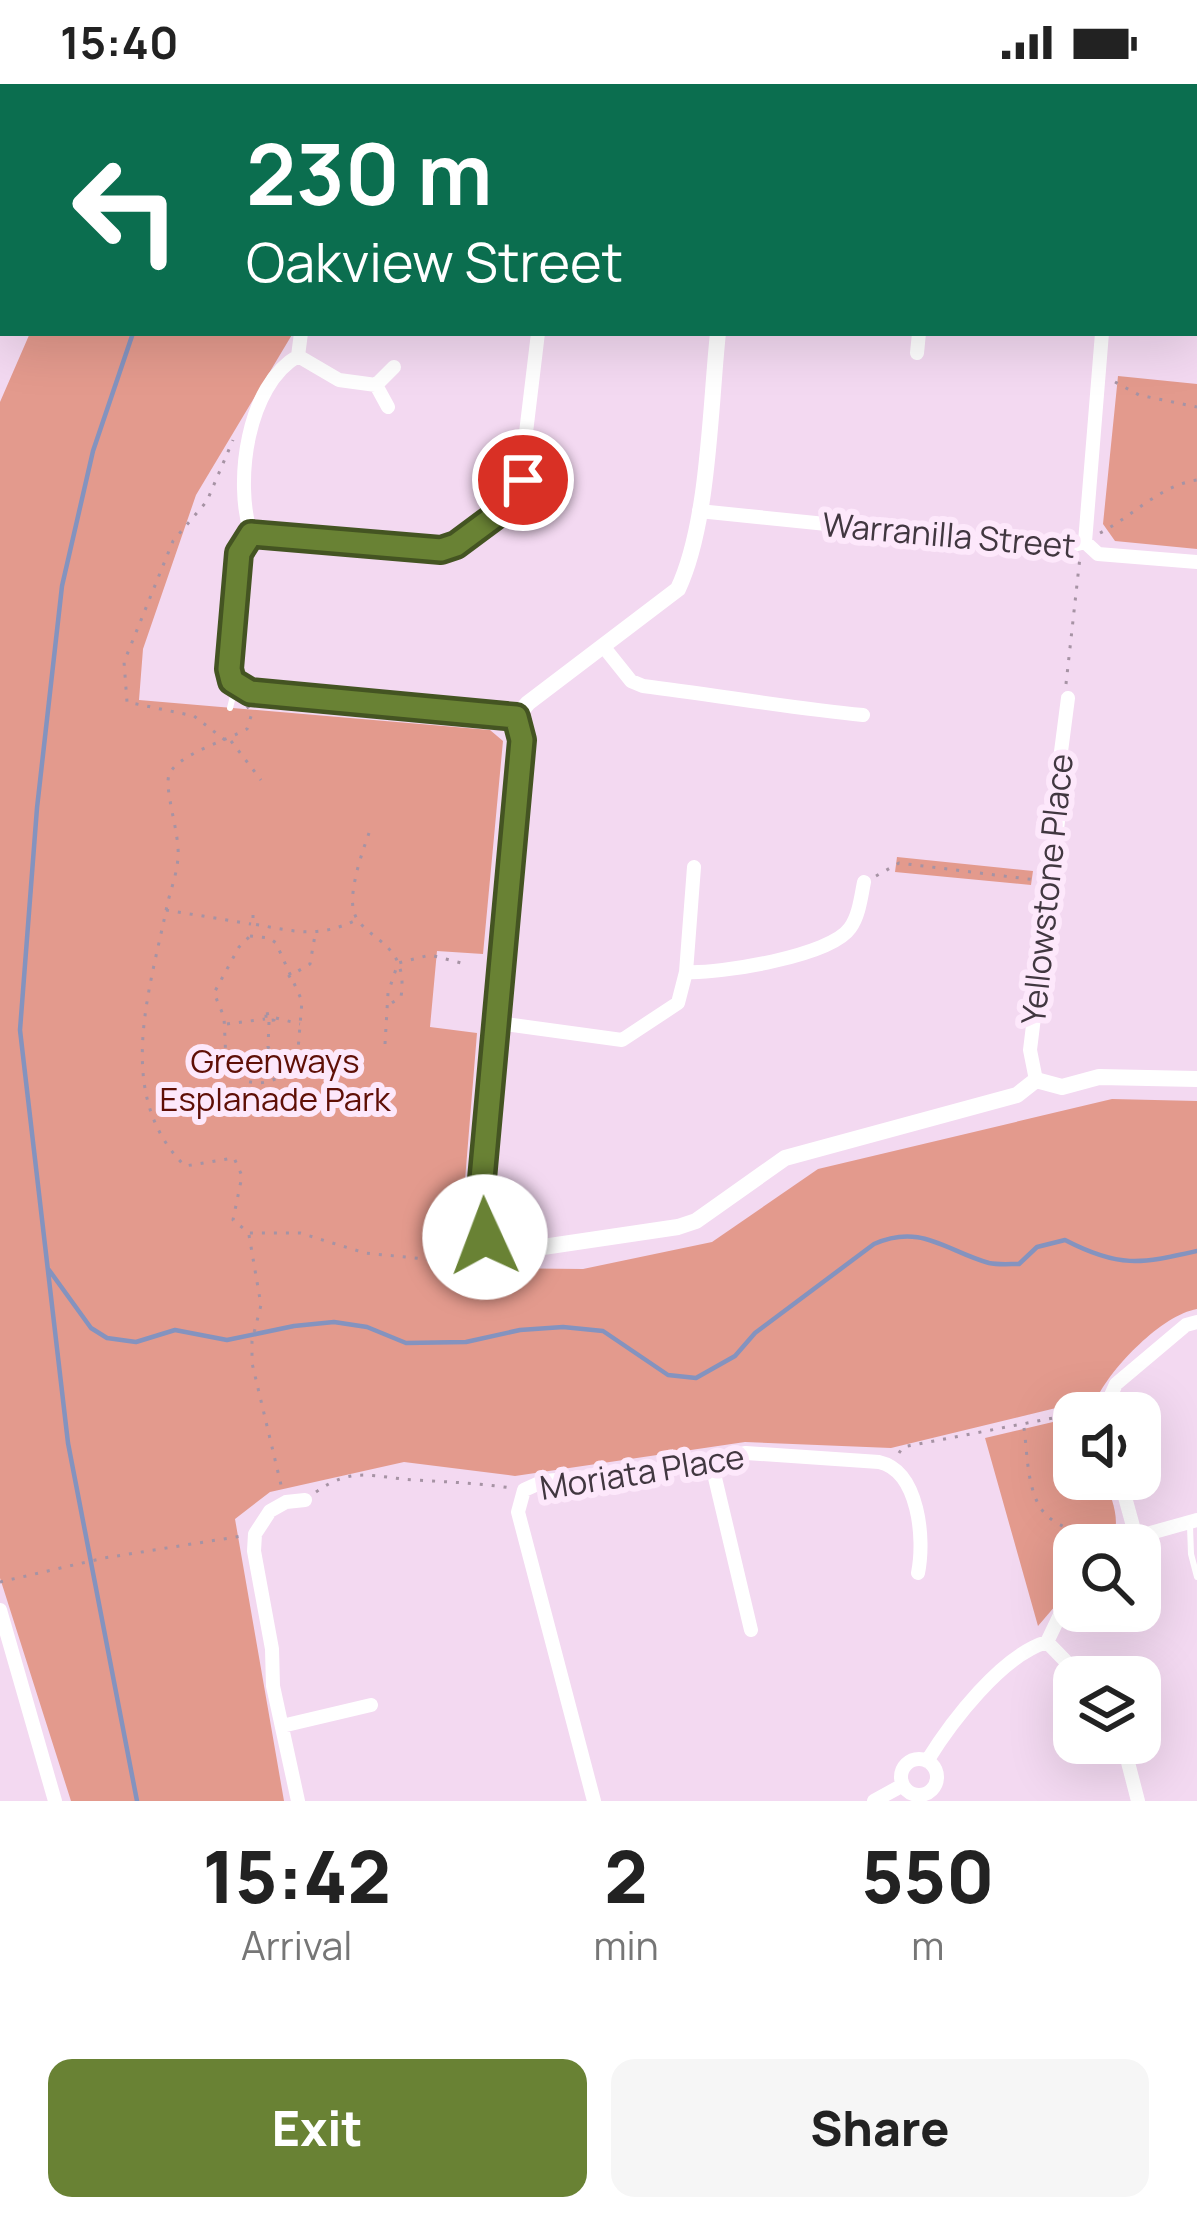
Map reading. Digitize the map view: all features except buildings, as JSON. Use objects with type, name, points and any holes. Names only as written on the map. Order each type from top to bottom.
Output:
[{"type":"street","points":[[298,356],[301,336]]},
{"type":"street","points":[[251,534],[441,550],[456,545],[518,499],[538,336]]},
{"type":"street","points":[[516,717],[678,589],[699,511],[718,336]]},
{"type":"street","points":[[917,353],[920,336]]},
{"type":"street","points":[[1085,542],[1102,336]]},
{"type":"street","points":[[298,356],[339,380],[376,385]]},
{"type":"street","points":[[251,534],[243,509],[251,421],[282,365],[298,356]]},
{"type":"street","points":[[376,385],[394,367]]},
{"type":"street","points":[[376,385],[388,407]]},
{"type":"street","name":"Warranilla Street","points":[[699,511],[1062,548],[1085,542],[1098,554],[1197,562]]},
{"type":"street","points":[[251,534],[239,553],[229,669],[238,686],[516,717]]},
{"type":"street","points":[[602,646],[631,681],[643,686],[863,715]]},
{"type":"street","name":"Yellowstone Place","points":[[1036,1080],[1030,1050],[1068,698]]},
{"type":"street","points":[[516,717],[522,740],[480,1201],[485,1237],[498,1247],[516,1250],[679,1227],[696,1221],[785,1158],[1017,1095],[1036,1080],[1062,1087],[1099,1077],[1197,1079]]},
{"type":"street","points":[[498,1023],[622,1040],[678,1003],[686,972],[694,867]]},
{"type":"street","points":[[686,972],[714,974],[832,944],[849,930],[864,882]]},
{"type":"street","points":[[1112,1392],[1186,1325],[1197,1322]]},
{"type":"street","name":"Moriata Place","points":[[594,1801],[518,1512],[524,1490],[544,1481],[640,1473],[746,1453],[892,1465]]},
{"type":"street","points":[[711,1461],[751,1630]]},
{"type":"street","points":[[892,1465],[906,1478],[923,1550],[918,1573]]},
{"type":"street","points":[[298,1801],[272,1686],[272,1649],[254,1551],[255,1534],[270,1511],[286,1502],[305,1500]]},
{"type":"street","points":[[1161,1532],[1194,1521]]},
{"type":"street","points":[[0,1610],[55,1801]]},
{"type":"street","points":[[927,1761],[947,1729],[1014,1659],[1047,1642],[1053,1630]]},
{"type":"street","points":[[1047,1642],[1061,1656]]},
{"type":"street","points":[[0,1666],[16,1662]]},
{"type":"street","points":[[282,1726],[371,1705]]},
{"type":"street","points":[[903,1785],[904,1767],[914,1760],[927,1761]]},
{"type":"street","points":[[903,1785],[915,1795],[932,1796],[936,1774],[927,1761]]},
{"type":"street","points":[[1128,1764],[1138,1801]]},
{"type":"street","points":[[874,1801],[903,1785]]},
{"type":"lane","points":[[230,708],[238,686]]},
{"type":"lane","points":[[1194,1521],[1191,1554],[1197,1577]]},
{"type":"path","points":[[1097,373],[1139,395],[1197,407]]},
{"type":"path","points":[[235,436],[207,501],[173,541],[124,662],[123,683],[127,702],[194,716],[228,740],[261,780]]},
{"type":"path","points":[[1068,698],[1065,676],[1077,568],[1085,542],[1129,518],[1165,489],[1197,480]]},
{"type":"path","points":[[238,686],[251,720],[247,729],[195,752],[172,769],[168,778],[179,846],[142,1031],[148,1112],[161,1138],[185,1166],[234,1158],[242,1176],[233,1220],[249,1233],[300,1233],[365,1253],[435,1260],[485,1237]]},
{"type":"path","points":[[369,833],[352,905],[358,919],[391,949],[404,979],[401,997],[387,1006]]},
{"type":"path","points":[[864,882],[898,863],[1050,883]]},
{"type":"path","points":[[166,910],[315,933],[333,931],[358,919]]},
{"type":"path","points":[[253,915],[253,924]]},
{"type":"path","points":[[245,923],[250,936]]},
{"type":"path","points":[[288,976],[310,964],[315,933]]},
{"type":"path","points":[[250,936],[276,943],[302,1001],[299,1055],[285,1070],[263,1083],[251,1084],[234,1074],[214,993],[250,936]]},
{"type":"path","points":[[398,963],[430,955],[460,963]]},
{"type":"path","points":[[385,1043],[390,980],[398,963]]},
{"type":"path","points":[[225,1024],[269,1020],[300,1024]]},
{"type":"path","points":[[269,1020],[271,1052],[285,1070]]},
{"type":"path","points":[[249,1233],[261,1292],[251,1341],[252,1363],[286,1502]]},
{"type":"path","points":[[892,1465],[903,1448],[1053,1419]]},
{"type":"path","points":[[1024,1426],[1039,1504],[1049,1520],[1060,1524]]},
{"type":"path","points":[[305,1500],[335,1478],[377,1473],[524,1490]]},
{"type":"path","points":[[0,1582],[104,1558],[255,1534]]},
{"type":"green space","name":"Greenways Esplanade Park","points":[[29,336],[291,336],[196,495],[143,649],[139,700],[490,730],[503,741],[483,954],[437,951],[430,1027],[477,1033],[461,1229],[484,1268],[583,1269],[712,1242],[818,1169],[1112,1099],[1197,1101],[1197,1309],[1169,1321],[1140,1344],[1101,1392],[1053,1392],[1053,1409],[891,1448],[745,1442],[515,1476],[404,1462],[270,1492],[235,1519],[284,1801],[71,1801],[0,1578],[0,402]]},
{"type":"green space","points":[[1118,376],[1197,384],[1197,549],[1115,541],[1103,524]]},
{"type":"green space","points":[[897,857],[1033,871],[1031,885],[895,872]]},
{"type":"green space","points":[[1053,1422],[1053,1500],[1111,1500],[1115,1513],[1115,1524],[1053,1524],[1053,1608],[1038,1626],[985,1438]]},
{"type":"waterway","points":[[132,336],[93,451],[62,586],[37,808],[20,1030],[68,1443],[137,1801]]},
{"type":"waterway","points":[[49,1270],[91,1328],[107,1338],[136,1342],[175,1330],[227,1340],[334,1322],[367,1327],[406,1343],[466,1342],[520,1330],[563,1327],[603,1331],[668,1375],[696,1378],[735,1356],[755,1333],[874,1244],[891,1238],[933,1241],[1000,1264],[1019,1264],[1037,1247],[1065,1240],[1130,1261],[1197,1251]]},
{"type":"route","points":[[485,1237],[480,1201],[522,740],[516,717],[250,692],[232,681],[229,669],[239,553],[251,534],[441,550],[456,545],[518,499],[523,480]]}]
